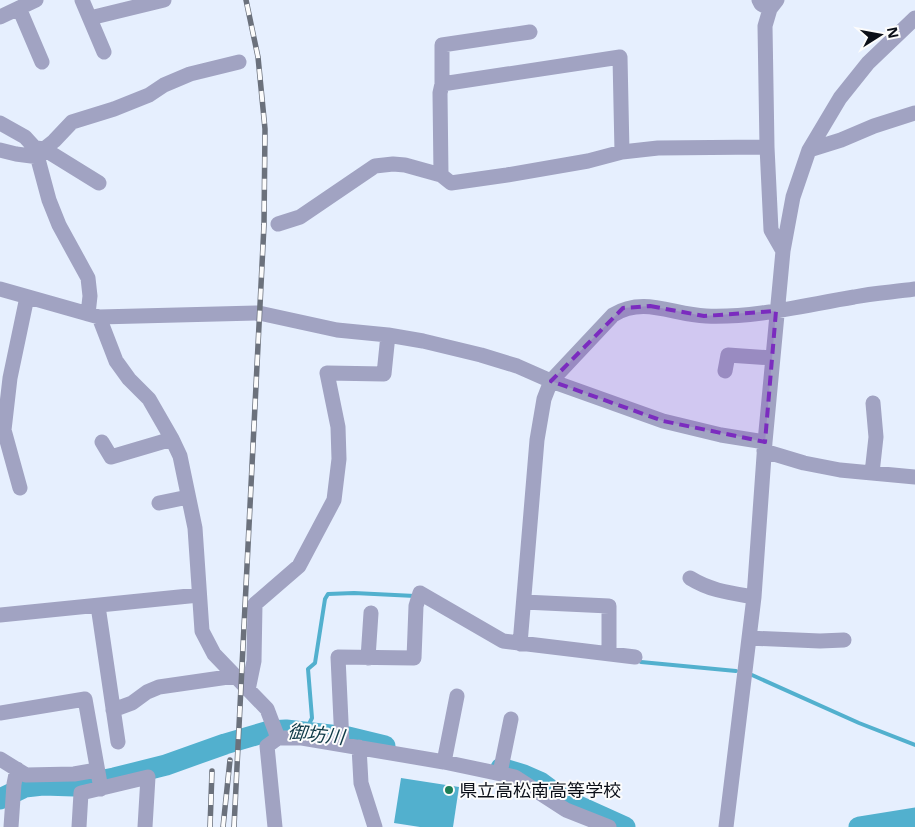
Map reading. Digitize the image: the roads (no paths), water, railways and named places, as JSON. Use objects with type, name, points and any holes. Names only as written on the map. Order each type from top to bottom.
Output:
[{"type":"street","points":[[0,17],[36,0]]},
{"type":"street","points":[[82,0],[104,52]]},
{"type":"street","points":[[90,18],[164,0]]},
{"type":"street","points":[[769,3],[765,26],[767,147],[771,230],[782,251]]},
{"type":"street","points":[[19,8],[42,62]]},
{"type":"street","points":[[726,827],[754,597],[764,446],[782,251],[793,197],[809,150],[840,98],[868,63],[915,18]]},
{"type":"street","points":[[441,175],[440,93],[442,84],[442,45],[530,32]]},
{"type":"street","points":[[442,84],[620,57],[622,152]]},
{"type":"street","points":[[0,150],[16,154],[39,152],[54,141],[72,122],[114,109],[149,95],[164,85],[190,74],[239,62]]},
{"type":"street","points":[[809,150],[915,113]]},
{"type":"street","points":[[0,123],[25,137],[39,152],[99,183]]},
{"type":"street","points":[[278,224],[300,217],[375,166],[405,165],[441,175],[451,183],[588,161],[622,152],[658,148],[767,147]]},
{"type":"street","points":[[39,152],[50,200],[59,225],[88,278],[93,315],[116,361],[129,379],[149,399],[180,456],[195,528],[202,631],[214,654],[267,709],[277,734]]},
{"type":"street","points":[[0,289],[93,315],[259,313],[337,330],[388,335],[481,355],[517,366],[551,381],[663,422],[764,446],[820,466],[915,477]]},
{"type":"street","points":[[520,644],[537,440],[544,398],[551,381],[613,315],[623,308],[650,306],[704,316],[727,316],[776,311],[856,296],[915,289]]},
{"type":"street","points":[[20,488],[6,460],[4,430],[5,378],[27,296]]},
{"type":"street","points":[[248,690],[254,661],[255,604],[299,566],[334,500],[339,459],[338,427],[327,373],[384,374],[388,335]]},
{"type":"street","points":[[725,371],[728,355],[772,358]]},
{"type":"street","points":[[872,473],[876,437],[873,403]]},
{"type":"street","points":[[102,442],[111,457],[172,439]]},
{"type":"street","points":[[159,503],[188,497]]},
{"type":"street","points":[[690,578],[704,586],[722,592],[754,597]]},
{"type":"street","points":[[342,738],[338,658],[414,658],[416,606],[420,593],[504,641],[635,657]]},
{"type":"street","points":[[0,615],[199,595]]},
{"type":"street","points":[[524,602],[609,606],[608,654]]},
{"type":"street","points":[[98,606],[118,742]]},
{"type":"street","points":[[368,658],[371,613]]},
{"type":"street","points":[[749,638],[820,641],[844,640]]},
{"type":"street","points":[[88,707],[112,706],[132,702],[159,687],[235,676]]},
{"type":"street","points":[[445,758],[457,696]]},
{"type":"street","points":[[0,713],[85,699],[88,707],[98,778]]},
{"type":"street","points":[[501,768],[511,719]]},
{"type":"street","points":[[277,734],[302,738],[342,738],[359,747],[445,758],[501,768],[566,810],[609,827]]},
{"type":"street","points":[[275,827],[266,746],[277,734]]},
{"type":"street","points":[[359,747],[361,783],[375,827]]},
{"type":"street","points":[[0,759],[26,775],[74,774],[98,778],[148,777],[144,827]]},
{"type":"street","points":[[11,827],[8,804],[17,769]]},
{"type":"street","points":[[79,827],[81,793],[98,778]]},
{"type":"water","points":[[401,778],[459,787],[453,827],[420,827],[394,823]]},
{"type":"waterway","points":[[305,732],[312,718],[308,669],[315,663],[325,599],[328,594],[354,593],[415,596]]},
{"type":"waterway","points":[[641,662],[736,671]]},
{"type":"waterway","points":[[752,675],[859,723],[915,745]]},
{"type":"waterway","name":"御坊川","points":[[0,799],[25,787],[43,785],[74,786],[166,765],[269,731],[286,730],[348,737],[385,746]]},
{"type":"waterway","name":"御坊川","points":[[501,768],[540,782],[563,799],[625,827]]},
{"type":"waterway","name":"御坊川","points":[[859,827],[915,818]]},
{"type":"railway","points":[[234,827],[264,225],[265,129],[258,57],[246,0]]},
{"type":"railway","points":[[223,827],[230,760]]},
{"type":"railway","points":[[210,827],[212,771]]},
{"type":"place","name":"県立高松南高等学校","points":[[449,790]]}]
